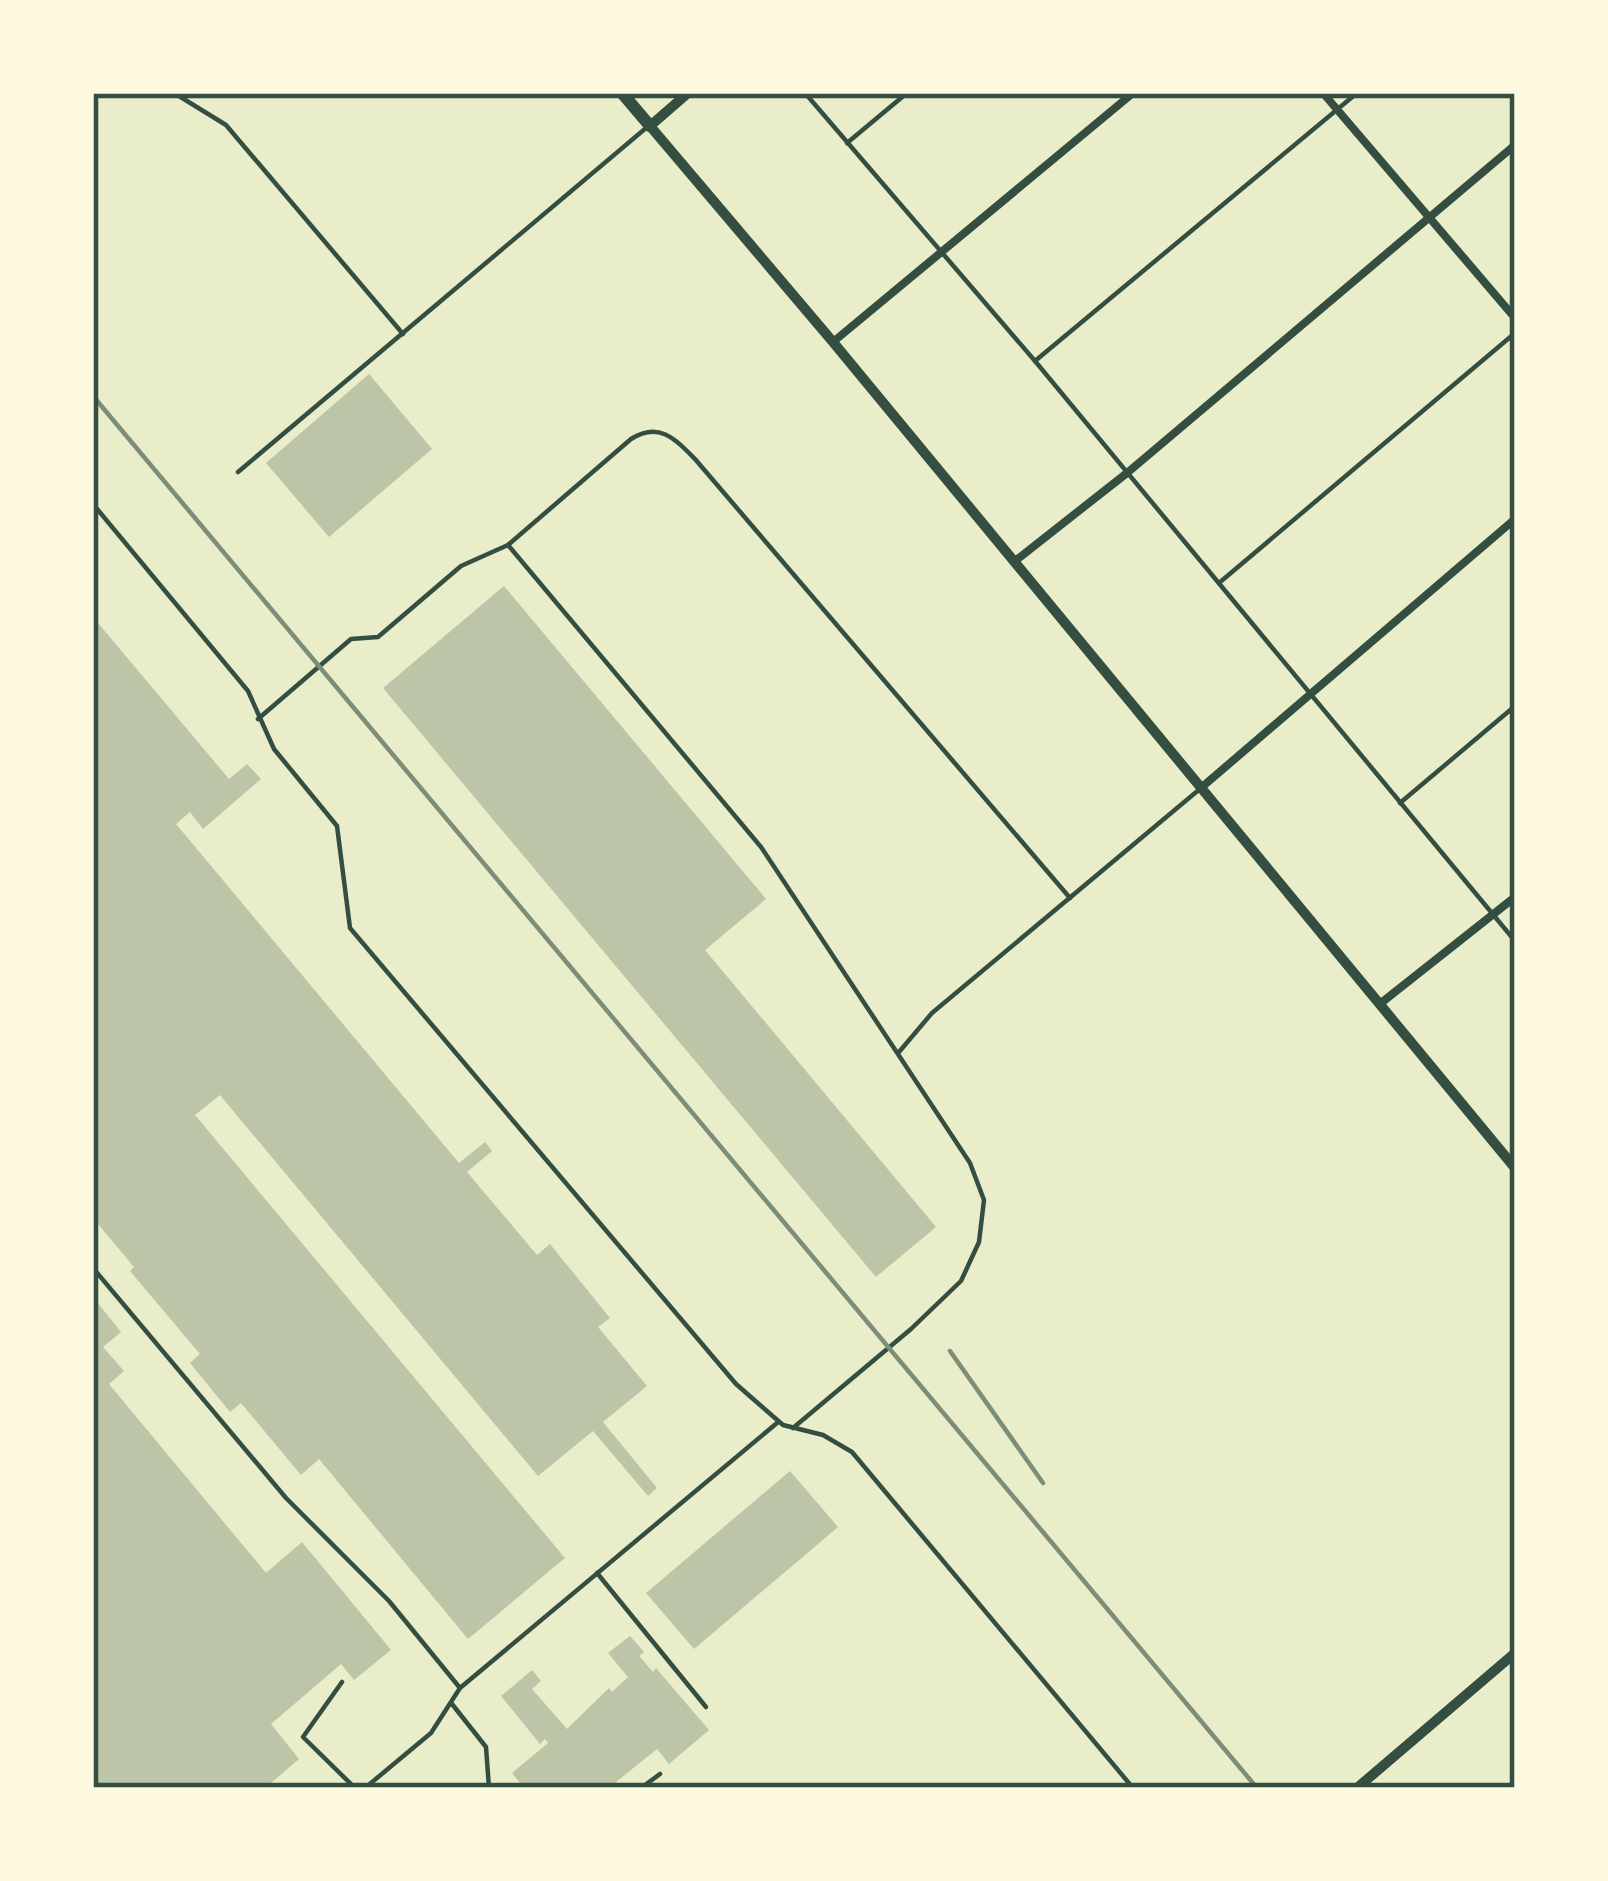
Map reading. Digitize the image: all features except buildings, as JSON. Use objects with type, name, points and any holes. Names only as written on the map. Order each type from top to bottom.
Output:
[{"type":"main road","points":[[622,93],[650,126]]},
{"type":"street","points":[[688,93],[650,126],[1515,1168]]},
{"type":"street","points":[[833,342],[1133,93]]},
{"type":"street","points":[[1323,93],[1515,318]]},
{"type":"street","points":[[1015,561],[1127,473],[1515,145]]},
{"type":"street","points":[[1202,787],[1515,519]]},
{"type":"street","points":[[1381,1003],[1515,897]]},
{"type":"street","points":[[1357,1788],[1515,1653]]},
{"type":"lane","points":[[174,93],[226,125],[403,334]]},
{"type":"lane","points":[[805,93],[1515,941]]},
{"type":"lane","points":[[847,143],[907,93]]},
{"type":"lane","points":[[1034,361],[1357,93]]},
{"type":"lane","points":[[238,472],[650,126]]},
{"type":"lane","points":[[1219,583],[1515,333]]},
{"type":"lane","points":[[258,719],[352,639],[378,637],[461,566],[508,545],[631,439],[643,431],[657,430],[669,434],[709,475],[1070,898]]},
{"type":"lane","points":[[93,504],[248,691],[274,749],[338,826],[350,928],[736,1384],[779,1421],[823,1435],[852,1453],[1132,1788]]},
{"type":"lane","points":[[508,545],[761,847],[970,1163],[984,1200],[979,1242],[961,1281],[793,1427]]},
{"type":"lane","points":[[1398,804],[1515,706]]},
{"type":"lane","points":[[898,1052],[932,1013],[1202,787]]},
{"type":"lane","points":[[93,1268],[286,1498],[389,1601],[460,1688]]},
{"type":"lane","points":[[365,1788],[430,1733],[460,1688],[779,1421]]},
{"type":"lane","points":[[598,1573],[706,1707]]},
{"type":"lane","points":[[342,1682],[303,1737],[355,1788]]},
{"type":"lane","points":[[450,1702],[486,1747],[489,1788]]},
{"type":"lane","points":[[641,1788],[659,1774]]},
{"type":"railway","points":[[93,396],[1257,1788]]},
{"type":"railway","points":[[950,1351],[1043,1483]]}]
